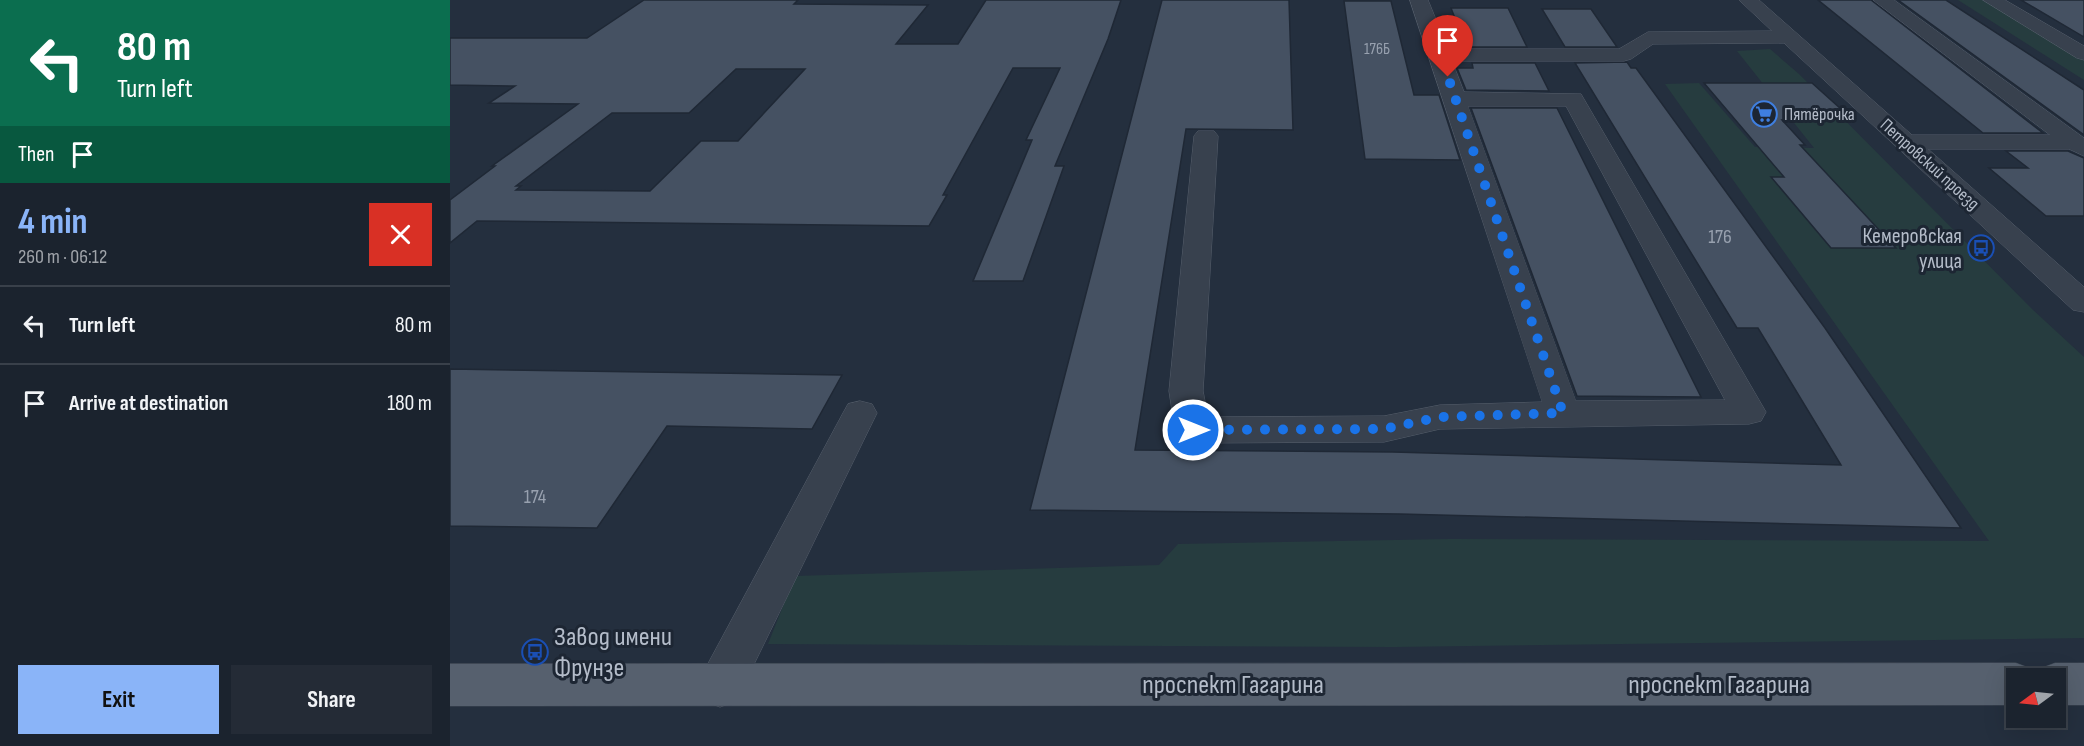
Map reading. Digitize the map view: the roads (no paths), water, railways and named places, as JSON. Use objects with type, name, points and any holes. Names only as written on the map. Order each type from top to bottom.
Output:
[{"type":"main road","name":"проспект Гагарина","points":[[450,685],[2006,684]]},
{"type":"main road","points":[[2066,684],[2084,684]]},
{"type":"street","points":[[1419,0],[1563,413]]},
{"type":"street","points":[[1882,0],[2079,145]]},
{"type":"street","points":[[1992,0],[2084,54]]},
{"type":"street","name":"Петровский проезд","points":[[1744,8],[1766,16],[2084,303]]},
{"type":"street","points":[[1440,55],[1624,55],[1648,38],[1789,37]]},
{"type":"street","points":[[1206,136],[1186,391],[1193,430],[1384,429],[1440,417],[1563,413],[1749,412],[1573,99],[1455,99]]},
{"type":"street","points":[[1906,142],[2079,145]]},
{"type":"street","points":[[720,686],[860,413]]},
{"type":"place","name":"Пятёрочка","points":[[1764,114]]},
{"type":"place","name":"Кемеровская улица","points":[[1981,248]]},
{"type":"place","name":"Завод имени Фрунзе","points":[[535,652]]}]
